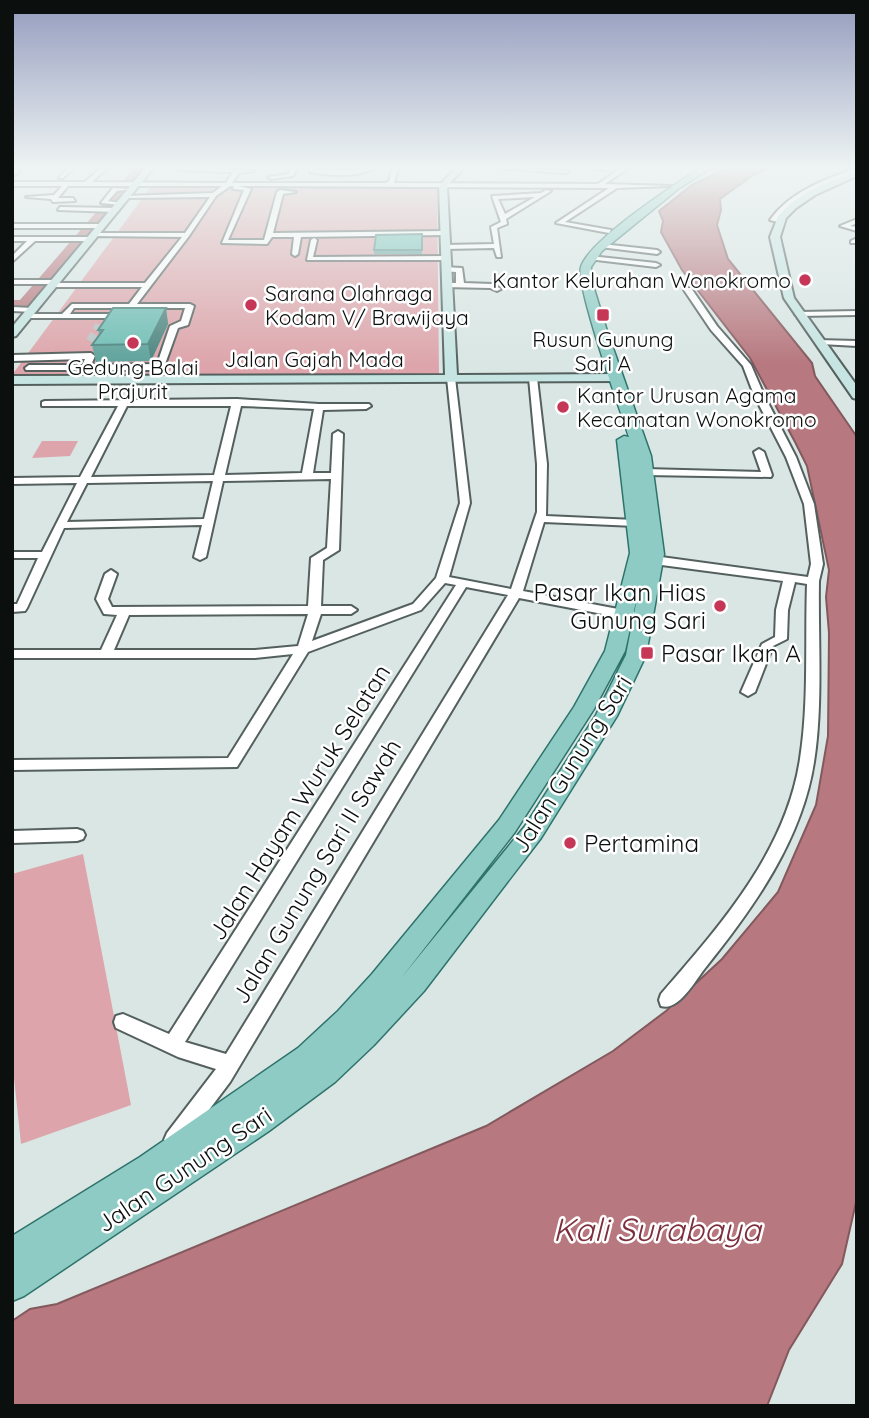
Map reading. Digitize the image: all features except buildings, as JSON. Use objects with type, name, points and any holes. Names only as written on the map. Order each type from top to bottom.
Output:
[{"type":"main road","name":"Jalan Gunung Sari","points":[[608,232],[579,256],[575,274],[583,289],[611,378],[643,456],[654,560],[634,616]]},
{"type":"main road","name":"Jalan Gunung Sari","points":[[583,289],[590,258],[617,232]]},
{"type":"main road","name":"Jalan Gunung Sari","points":[[12,1284],[258,1121],[303,1088],[364,1036],[392,988],[533,832],[624,684],[636,655],[634,616],[639,553],[628,457],[611,378]]},
{"type":"main road","name":"Jalan Gunung Sari","points":[[12,1256],[151,1168],[270,1087],[348,1020],[392,988]]},
{"type":"street","points":[[88,232],[90,236]]},
{"type":"street","points":[[12,334],[93,232]]},
{"type":"street","points":[[131,306],[189,232]]},
{"type":"street","points":[[228,232],[224,242],[267,242],[270,235],[314,240],[364,239]]},
{"type":"street","points":[[495,232],[499,256]]},
{"type":"street","points":[[778,232],[775,245],[789,298],[857,395]]},
{"type":"street","points":[[12,654],[255,654],[303,649],[404,614],[417,607],[442,579],[465,503],[451,377],[445,233],[297,238]]},
{"type":"street","points":[[27,245],[68,242],[90,236],[187,235]]},
{"type":"street","points":[[295,254],[297,238]]},
{"type":"street","points":[[12,239],[68,242]]},
{"type":"street","points":[[12,260],[33,239]]},
{"type":"street","points":[[314,240],[309,259],[446,258],[498,246]]},
{"type":"street","points":[[602,246],[657,252]]},
{"type":"street","points":[[330,259],[332,249]]},
{"type":"street","points":[[362,259],[363,249]]},
{"type":"street","points":[[446,258],[458,270],[460,285]]},
{"type":"street","points":[[590,258],[656,265]]},
{"type":"street","points":[[12,282],[148,285]]},
{"type":"street","points":[[447,285],[492,286],[497,289]]},
{"type":"street","points":[[668,1000],[728,929],[771,859],[800,792],[805,774],[812,715],[813,581],[817,564],[809,504],[791,457],[759,396],[747,365],[715,328],[688,290]]},
{"type":"street","points":[[29,368],[86,367],[158,373],[174,326],[185,323],[190,306],[72,306],[64,316]]},
{"type":"street","points":[[103,319],[115,306]]},
{"type":"street","points":[[13,310],[103,319],[187,316]]},
{"type":"street","points":[[799,314],[857,313]]},
{"type":"street","points":[[821,342],[857,344]]},
{"type":"street","points":[[12,358],[82,352],[91,356],[80,379]]},
{"type":"street","name":"Jalan Gajah Mada","points":[[12,380],[142,379],[158,373],[611,378]]},
{"type":"street","name":"Jalan Gunung Sari II Sawah","points":[[151,1168],[216,1088],[516,593],[540,519],[542,464],[533,378]]},
{"type":"street","points":[[12,608],[21,608],[60,525],[142,379]]},
{"type":"street","points":[[200,557],[237,402]]},
{"type":"street","points":[[45,404],[237,402],[319,407],[366,406]]},
{"type":"street","points":[[307,476],[319,407]]},
{"type":"street","points":[[12,765],[232,763],[303,649],[315,610],[317,558],[333,550],[338,434]]},
{"type":"street","points":[[645,472],[767,475],[759,452]]},
{"type":"street","points":[[12,481],[335,476]]},
{"type":"street","points":[[540,519],[635,523]]},
{"type":"street","points":[[60,525],[209,522]]},
{"type":"street","points":[[12,555],[45,555]]},
{"type":"street","points":[[654,560],[813,581]]},
{"type":"street","points":[[111,575],[102,599],[108,611],[351,610]]},
{"type":"street","points":[[748,692],[768,644],[781,639],[782,610],[790,578]]},
{"type":"street","points":[[442,579],[634,616]]},
{"type":"street","name":"Jalan Hayam Wuruk Selatan","points":[[173,1045],[463,583]]},
{"type":"street","points":[[106,654],[124,612]]},
{"type":"street","points":[[12,837],[77,835]]},
{"type":"street","points":[[123,1022],[173,1045],[229,1064]]},
{"type":"shaded area","name":"Sarana Olahraga Kodam V/ Brawijaya","points":[[117,232],[437,232],[439,374],[12,375]]},
{"type":"shaded area","points":[[42,441],[78,441],[70,456],[32,458]]},
{"type":"shaded area","points":[[83,854],[131,1105],[21,1144],[12,1059],[12,874]]},
{"type":"water","name":"Kali Surabaya","points":[[661,232],[719,232],[728,259],[812,363],[815,376],[857,437],[857,1198],[842,1264],[789,1350],[767,1406],[12,1406],[12,1321],[30,1309],[57,1304],[486,1126],[613,1051],[666,1011],[722,959],[778,892],[816,805],[828,736],[829,633],[826,597],[829,570],[807,466],[750,358],[682,270]]},
{"type":"waterway","points":[[12,304],[24,304],[85,232]]},
{"type":"tunnel","points":[[90,341],[99,325]]},
{"type":"place","name":"Kantor Kelurahan Wonokromo","points":[[805,280]]},
{"type":"place","name":"Sarana Olahraga Kodam V/ Brawijaya","points":[[251,305]]},
{"type":"place","name":"Rusun Gunung Sari A","points":[[603,315]]},
{"type":"place","name":"Gedung Balai Prajurit","points":[[133,343]]},
{"type":"place","name":"Kantor Urusan Agama Kecamatan Wonokromo","points":[[563,407]]},
{"type":"place","name":"Pasar Ikan Hias Gunung Sari","points":[[720,606]]},
{"type":"place","name":"Pasar Ikan A","points":[[647,653]]},
{"type":"place","name":"Pertamina","points":[[570,843]]}]
